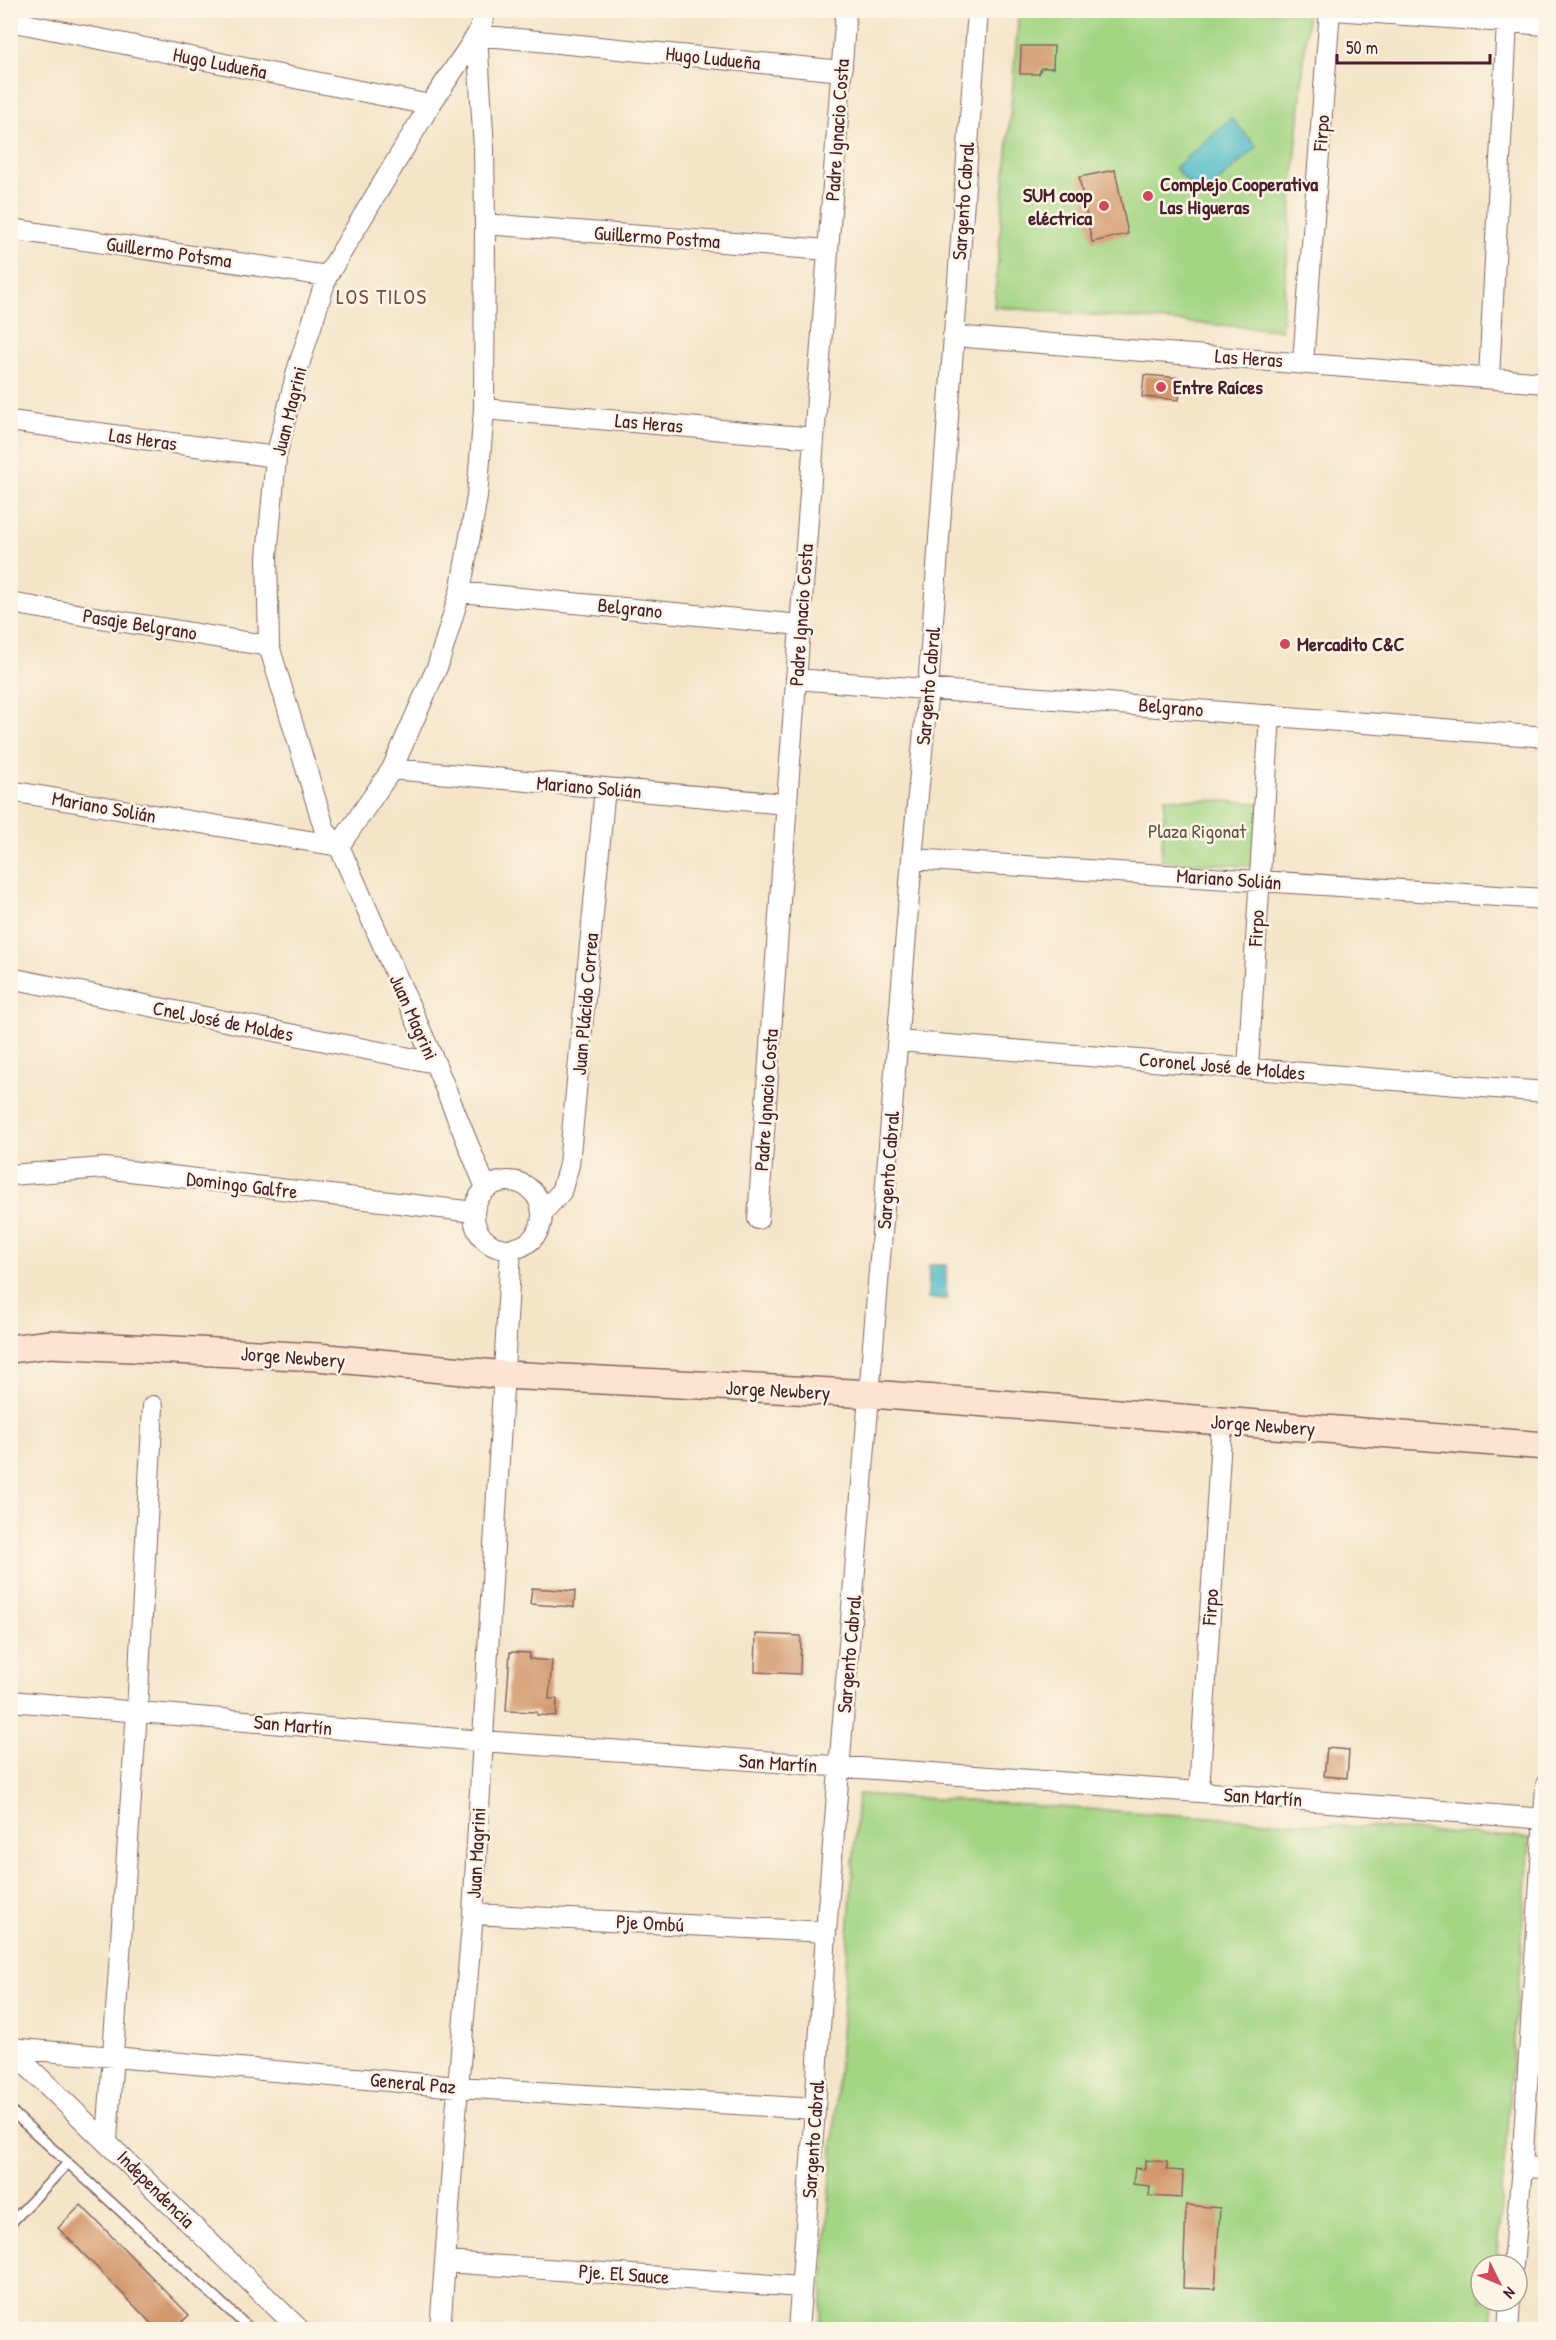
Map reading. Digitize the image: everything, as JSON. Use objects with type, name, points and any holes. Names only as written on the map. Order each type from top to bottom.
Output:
[{"type":"main road","name":"Jorge Newbery","points":[[10,1348],[50,1344],[317,1357],[505,1375],[871,1395],[1545,1446]]},
{"type":"street","name":"Juan Magrini","points":[[486,1188],[435,1063],[339,846],[325,831],[269,646],[267,557],[276,457],[297,371],[327,276],[430,105],[477,35],[487,10]]},
{"type":"street","name":"Padre Ignacio Costa","points":[[758,1219],[786,804],[846,10]]},
{"type":"street","name":"Sargento Cabral","points":[[798,2330],[816,2109],[826,1932],[871,1395],[912,859],[928,688],[978,10]]},
{"type":"street","points":[[1332,10],[1545,25]]},
{"type":"street","name":"Firpo","points":[[1303,362],[1332,10]]},
{"type":"street","name":"Hugo Ludueña","points":[[10,21],[430,105]]},
{"type":"street","points":[[1489,378],[1507,22]]},
{"type":"street","name":"Hugo Ludueña","points":[[477,35],[842,71]]},
{"type":"street","points":[[339,846],[392,769],[438,665],[460,592],[477,497],[484,409],[485,224],[484,149],[477,35]]},
{"type":"street","name":"Guillermo Postma","points":[[485,224],[828,250]]},
{"type":"street","name":"Guillermo Potsma","points":[[10,229],[327,276]]},
{"type":"street","name":"Las Heras","points":[[953,336],[1545,383]]},
{"type":"street","name":"Las Heras","points":[[484,409],[814,438]]},
{"type":"street","name":"Las Heras","points":[[10,421],[276,457]]},
{"type":"street","name":"Belgrano","points":[[460,592],[800,625]]},
{"type":"street","name":"Pasaje Belgrano","points":[[10,603],[269,646]]},
{"type":"street","name":"Belgrano","points":[[796,679],[1545,737]]},
{"type":"street","name":"Firpo","points":[[1248,1068],[1270,715]]},
{"type":"street","name":"Mariano Solián","points":[[392,769],[786,804]]},
{"type":"street","name":"Juan Plácido Correa","points":[[543,1212],[561,1192],[569,1165],[605,788]]},
{"type":"street","name":"Mariano Solián","points":[[10,791],[339,846]]},
{"type":"street","name":"Mariano Solián","points":[[912,859],[1545,899]]},
{"type":"street","name":"Cnel José de Moldes","points":[[10,978],[435,1063]]},
{"type":"street","name":"Coronel José de Moldes","points":[[898,1041],[1545,1092]]},
{"type":"street","name":"Domingo Galfre","points":[[10,1175],[104,1168],[474,1212]]},
{"type":"street","points":[[507,1180],[519,1182],[529,1188],[537,1196],[543,1212],[543,1220],[532,1239],[522,1246],[511,1249],[499,1248],[488,1243],[480,1235],[475,1224],[476,1203],[486,1188],[507,1180]]},
{"type":"street","name":"Juan Magrini","points":[[440,2330],[458,2087],[474,1914],[511,1249]]},
{"type":"street","points":[[107,2140],[137,1711],[153,1406]]},
{"type":"street","name":"Firpo","points":[[1199,1792],[1222,1422]]},
{"type":"street","name":"San Martín","points":[[10,1701],[482,1741],[1544,1819]]},
{"type":"street","points":[[1514,2253],[1522,2167],[1545,1785]]},
{"type":"street","name":"Pje Ombú","points":[[474,1914],[826,1932]]},
{"type":"street","name":"General Paz","points":[[10,2049],[458,2087],[816,2109]]},
{"type":"street","name":"Independencia","points":[[10,2049],[107,2140],[300,2330]]},
{"type":"street","points":[[1522,2167],[1545,2169]]},
{"type":"street","name":"Pje. El Sauce","points":[[446,2262],[801,2287]]},
{"type":"street","points":[[1508,2330],[1509,2313]]},
{"type":"lane","points":[[10,2110],[251,2330]]},
{"type":"lane","points":[[10,2224],[67,2164]]},
{"type":"green space","name":"Complejo Cooperativa Las Higueras","points":[[1019,11],[1308,11],[1281,330],[994,307]]},
{"type":"green space","name":"Plaza Rigonat","points":[[1165,798],[1260,803],[1256,866],[1161,861]]},
{"type":"green space","points":[[858,1794],[1530,1838],[1497,2253],[1469,2253],[1469,2313],[1493,2313],[1491,2329],[820,2330]]},
{"type":"water","points":[[1231,118],[1257,147],[1201,197],[1175,168]]},
{"type":"water","points":[[929,1265],[946,1265],[946,1299],[928,1299]]},
{"type":"building","points":[[1021,46],[1054,46],[1053,68],[1041,68],[1039,74],[1020,74]]},
{"type":"building","name":"SUM coop eléctrica","points":[[1115,170],[1128,234],[1092,242],[1079,177]]},
{"type":"building","name":"Entre Raíces","points":[[1144,375],[1181,378],[1179,400],[1142,397]]},
{"type":"building","points":[[532,1588],[575,1591],[574,1607],[530,1604]]},
{"type":"building","points":[[756,1634],[801,1636],[800,1674],[755,1672]]},
{"type":"building","points":[[510,1652],[530,1653],[529,1659],[552,1661],[549,1699],[557,1699],[556,1716],[537,1715],[537,1712],[506,1711]]},
{"type":"building","points":[[1327,1748],[1349,1750],[1347,1778],[1324,1776]]},
{"type":"building","points":[[1145,2160],[1167,2162],[1167,2170],[1183,2171],[1182,2198],[1149,2196],[1150,2186],[1133,2184],[1135,2168],[1145,2169]]},
{"type":"building","points":[[81,2205],[189,2315],[174,2330],[158,2330],[58,2228]]},
{"type":"building","points":[[1186,2205],[1220,2208],[1215,2289],[1183,2288]]},
{"type":"place","name":"Complejo Cooperativa Las Higueras","points":[[1148,196]]},
{"type":"place","name":"SUM coop eléctrica","points":[[1104,206]]},
{"type":"place","name":"Entre Raíces","points":[[1161,387]]},
{"type":"place","name":"Mercadito C&C","points":[[1285,644]]},
{"type":"district","name":"LOS TILOS","points":[[382,297]]}]
